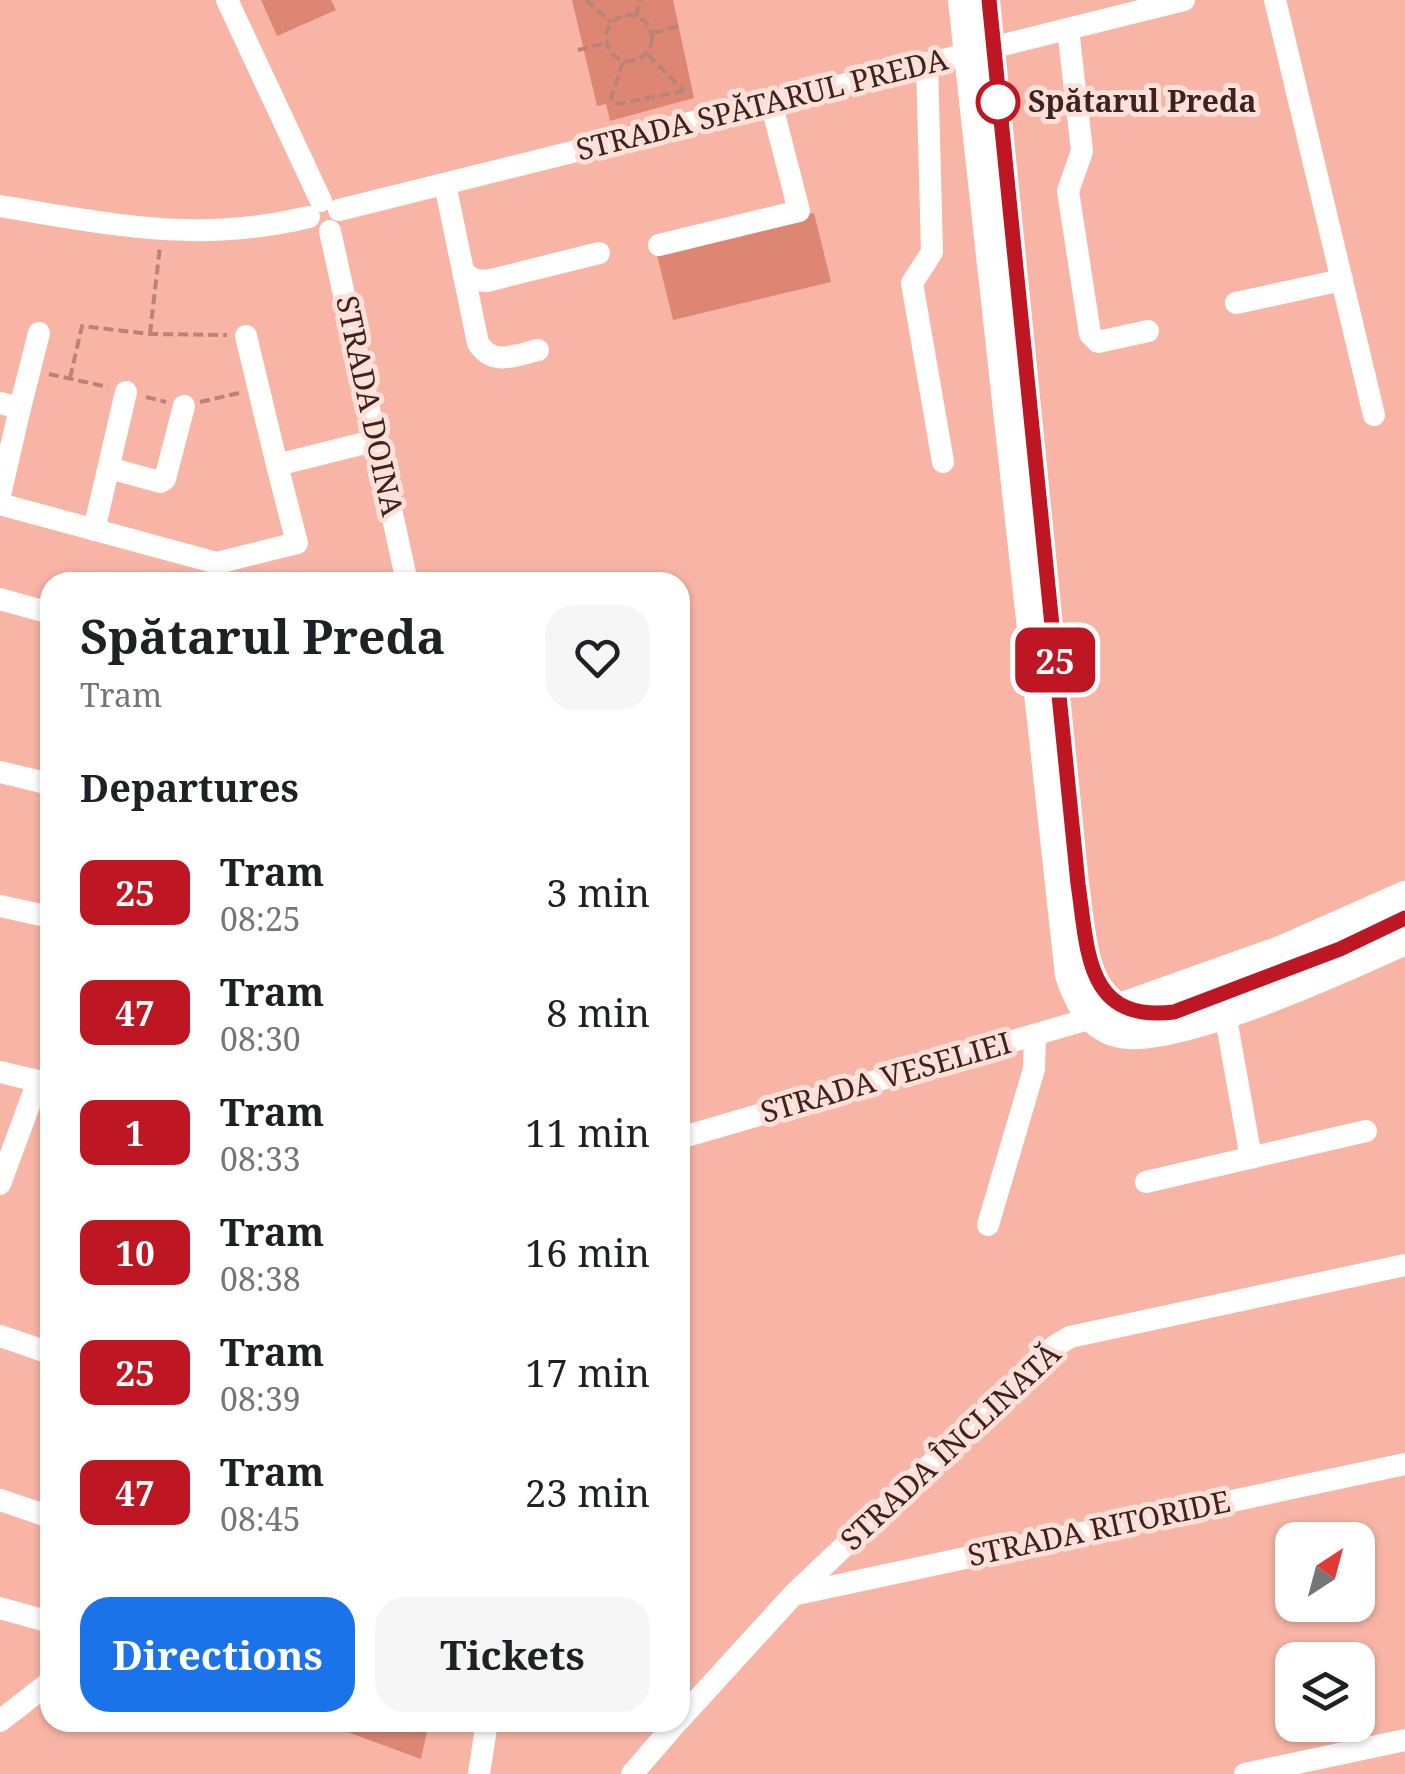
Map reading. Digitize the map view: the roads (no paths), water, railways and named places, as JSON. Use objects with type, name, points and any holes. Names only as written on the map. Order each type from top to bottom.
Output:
[{"type":"main road","points":[[963,0],[1070,974],[1083,1005],[1092,1018],[1120,1034],[1135,1036],[1225,1013],[1312,981],[1405,940]]},
{"type":"main road","points":[[1092,1018],[1283,950],[1405,896]]},
{"type":"street","name":"STRADA DOINA","points":[[228,0],[325,215],[405,572]]},
{"type":"street","name":"STRADA SPĂTARUL PREDA","points":[[0,206],[161,231],[243,228],[325,215],[1184,0]]},
{"type":"street","points":[[1275,0],[1374,415]]},
{"type":"street","points":[[1068,29],[1082,151],[1068,190],[1090,334],[1098,342],[1107,342],[1148,331]]},
{"type":"street","points":[[927,63],[932,252],[912,283],[943,462]]},
{"type":"street","points":[[660,246],[798,212],[771,102]]},
{"type":"street","points":[[445,184],[482,350],[498,359],[538,350]]},
{"type":"street","points":[[464,273],[475,280],[487,280],[599,254]]},
{"type":"street","points":[[1236,303],[1342,280]]},
{"type":"street","points":[[0,495],[10,406],[30,369],[39,333]]},
{"type":"street","points":[[0,504],[217,563],[296,543],[246,336]]},
{"type":"street","points":[[94,530],[126,392]]},
{"type":"street","points":[[109,468],[160,482],[165,479],[184,406]]},
{"type":"street","points":[[277,464],[376,440]]},
{"type":"street","points":[[0,599],[40,609]]},
{"type":"street","points":[[0,772],[40,782]]},
{"type":"street","points":[[0,906],[40,915]]},
{"type":"street","points":[[1225,1013],[1251,1158]]},
{"type":"street","name":"STRADA VESELIEI","points":[[690,1135],[1092,1018]]},
{"type":"street","points":[[988,1224],[1034,1069],[1035,1035]]},
{"type":"street","points":[[0,1072],[40,1082]]},
{"type":"street","points":[[0,1184],[40,1092]]},
{"type":"street","points":[[1146,1182],[1366,1130]]},
{"type":"street","name":"STRADA ÎNCLINATĂ","points":[[690,1708],[794,1594],[1055,1346],[1070,1337],[1405,1265]]},
{"type":"street","points":[[0,1336],[40,1350]]},
{"type":"street","name":"STRADA RITORIDE","points":[[794,1594],[1405,1464]]},
{"type":"street","points":[[0,1500],[40,1514]]},
{"type":"street","points":[[0,1608],[40,1619]]},
{"type":"street","points":[[0,1721],[40,1690]]},
{"type":"street","points":[[479,1774],[485,1732]]},
{"type":"street","name":"STRADA ÎNCLINATĂ","points":[[632,1774],[668,1732]]},
{"type":"street","points":[[1245,1774],[1405,1740]]},
{"type":"tram line","points":[[989,0],[1078,884],[1096,977],[1107,994],[1123,1006],[1145,1013],[1174,1013],[1340,949],[1405,918]]},
{"type":"tram line","name":"25","points":[[989,0],[1078,884],[1097,980],[1122,1007],[1146,1016],[1174,1012],[1340,949],[1405,918]]},
{"type":"place","name":"Spătarul Preda","points":[[998,102]]}]
